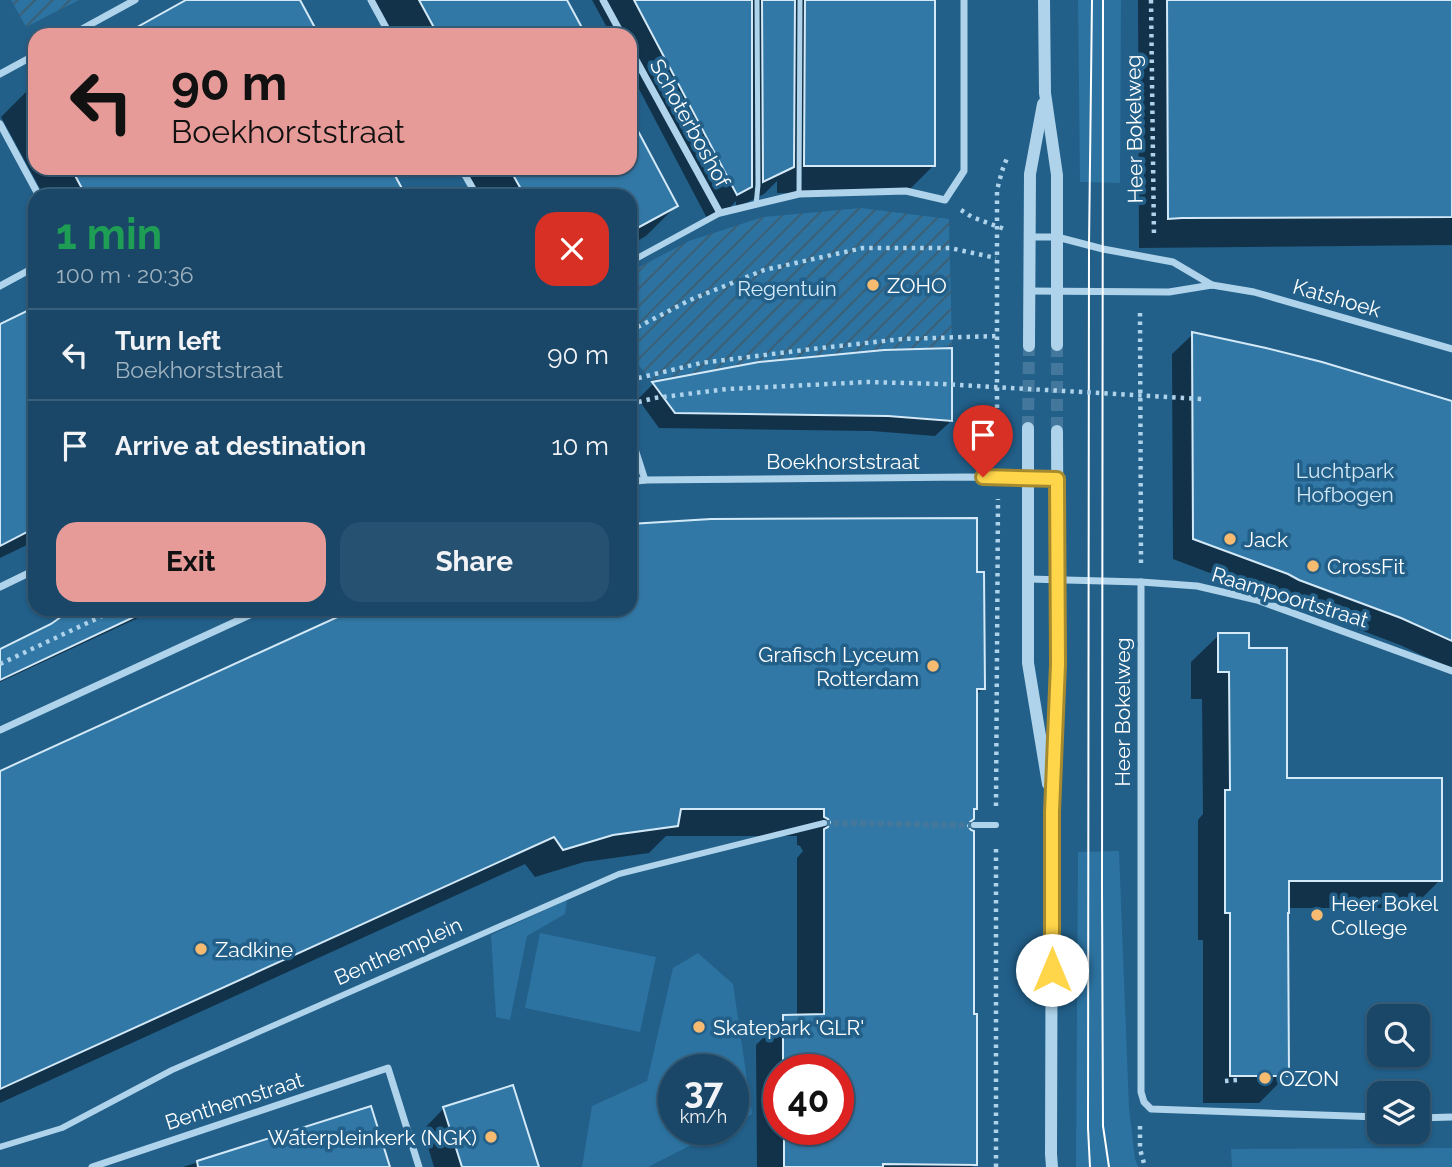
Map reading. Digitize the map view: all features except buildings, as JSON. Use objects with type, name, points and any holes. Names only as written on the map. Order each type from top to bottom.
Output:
[{"type":"street","points":[[84,28],[135,0]]},
{"type":"street","points":[[371,0],[386,28]]},
{"type":"street","points":[[603,0],[618,28]]},
{"type":"street","points":[[637,258],[720,213],[799,194],[906,191],[945,200],[964,171],[964,0]]},
{"type":"street","points":[[1044,0],[1045,93],[1056,175],[1057,345]]},
{"type":"street","points":[[0,74],[28,59]]},
{"type":"street","name":"Schoterboshof","points":[[637,62],[720,213]]},
{"type":"street","points":[[1029,346],[1030,174],[1045,93]]},
{"type":"street","points":[[0,124],[34,189]]},
{"type":"street","name":"Katshoek","points":[[1029,237],[1056,237],[1102,249],[1173,262],[1212,285]]},
{"type":"street","points":[[0,286],[28,271]]},
{"type":"street","name":"Katshoek","points":[[1029,291],[1169,292],[1212,285],[1254,292],[1452,349]]},
{"type":"street","points":[[1028,428],[1028,663],[1052,812]]},
{"type":"street","points":[[1051,1163],[1052,812],[1058,664],[1057,431]]},
{"type":"street","points":[[637,455],[645,480]]},
{"type":"street","name":"Boekhorststraat","points":[[637,481],[998,477],[1057,479]]},
{"type":"street","points":[[0,587],[28,573]]},
{"type":"street","name":"Raampoortstraat","points":[[1028,579],[1197,586],[1257,600],[1452,671]]},
{"type":"street","name":"Heer Bokelweg","points":[[1141,582],[1141,1092],[1144,1102]]},
{"type":"street","points":[[0,730],[248,616]]},
{"type":"street","name":"Benthemplein","points":[[0,1147],[62,1128],[172,1070],[619,874],[824,823]]},
{"type":"street","points":[[974,824],[996,825]]},
{"type":"street","name":"Benthemstraat","points":[[92,1167],[388,1068],[419,1167]]},
{"type":"street","points":[[1144,1102],[1151,1109],[1367,1117]]},
{"type":"street","points":[[1430,1118],[1452,1117]]},
{"type":"lane","points":[[756,205],[757,0]]},
{"type":"lane","points":[[799,194],[800,0]]},
{"type":"path","name":"Heer Bokelweg","points":[[1151,0],[1155,258]]},
{"type":"path","points":[[945,200],[972,217],[996,227],[998,477]]},
{"type":"path","points":[[637,327],[690,300],[764,270],[863,248],[950,248],[996,257]]},
{"type":"path","points":[[1140,292],[1141,582]]},
{"type":"path","points":[[637,378],[701,363],[813,349],[902,339],[996,335]]},
{"type":"path","points":[[637,402],[727,389],[869,382],[1203,399]]},
{"type":"path","points":[[0,664],[102,616]]},
{"type":"path","points":[[1224,1081],[1237,1080],[1237,1076]]},
{"type":"path","points":[[1144,1102],[1140,1149],[1145,1167]]},
{"type":"green space","points":[[11,0],[79,0],[26,27]]},
{"type":"green space","points":[[1078,0],[1121,0],[1120,183],[1080,182]]},
{"type":"green space","name":"Regentuin","points":[[861,208],[949,219],[952,346],[801,359],[651,380],[637,363],[637,268],[689,241],[763,217]]},
{"type":"green space","points":[[1119,851],[1129,1108],[1138,1167],[1076,1167],[1078,852]]},
{"type":"green space","points":[[567,900],[565,914],[527,936],[510,1020],[496,1017],[491,935]]},
{"type":"green space","points":[[540,933],[656,957],[640,1032],[525,1008]]},
{"type":"green space","name":"Skatepark 'GLR'","points":[[698,953],[733,984],[743,1054],[658,1054],[658,1145],[691,1145],[648,1167],[582,1167],[592,1106],[647,1081],[673,968]]},
{"type":"green space","name":"Skatepark 'GLR'","points":[[749,1093],[752,1114],[749,1116]]},
{"type":"green space","points":[[1452,1148],[1452,1167],[1232,1167],[1231,1149]]},
{"type":"tunnel","points":[[1057,345],[1057,431]]},
{"type":"tunnel","points":[[1028,428],[1029,346]]},
{"type":"tunnel","points":[[824,823],[974,825]]},
{"type":"tram line","points":[[1090,1167],[1089,245],[1092,0]]},
{"type":"tram line","points":[[1103,0],[1103,1126],[1109,1167]]},
{"type":"place","name":"ZOHO","points":[[873,285]]},
{"type":"place","name":"Jack","points":[[1230,539]]},
{"type":"place","name":"CrossFit","points":[[1313,566]]},
{"type":"place","name":"Grafisch Lyceum Rotterdam","points":[[933,666]]},
{"type":"place","name":"Heer Bokel College","points":[[1317,915]]},
{"type":"place","name":"Zadkine","points":[[201,949]]},
{"type":"place","name":"Skatepark 'GLR'","points":[[699,1027]]},
{"type":"place","name":"OZON","points":[[1265,1078]]},
{"type":"place","name":"Waterpleinkerk (NGK)","points":[[491,1137]]},
{"type":"route","points":[[983,477],[1057,479],[1058,664],[1052,812],[1052,970]]},
{"type":"park label","name":"Luchtpark Hofbogen","points":[[1345,482]]}]
